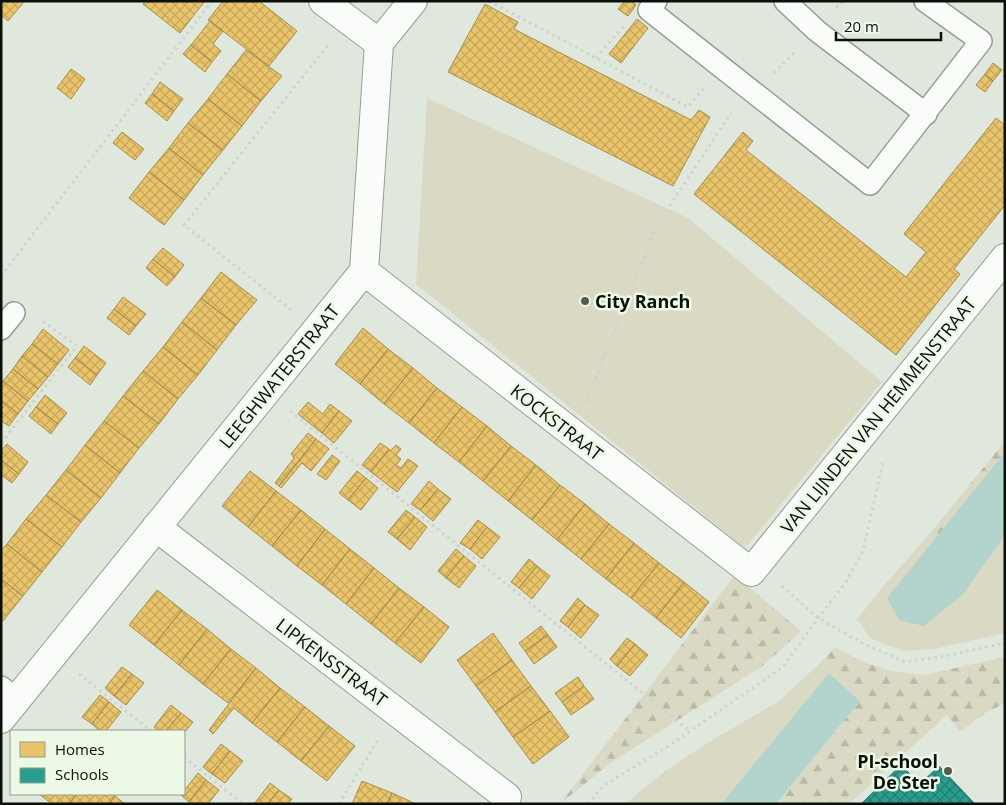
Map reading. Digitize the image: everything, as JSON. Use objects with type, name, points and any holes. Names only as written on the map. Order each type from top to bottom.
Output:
[{"type":"street","points":[[323,1],[379,44]]},
{"type":"street","points":[[364,271],[379,44],[413,1]]},
{"type":"street","name":"VAN LIJNDEN VAN HEMMENSTRAAT","points":[[751,572],[1005,258]]},
{"type":"street","name":"LEEGHWATERSTRAAT","points":[[6,702],[54,654],[364,271]]},
{"type":"street","name":"KOCKSTRAAT","points":[[364,271],[751,572]]},
{"type":"street","name":"LIPKENSSTRAAT","points":[[156,528],[507,797]]},
{"type":"lane","points":[[785,1],[817,31],[926,114]]},
{"type":"lane","points":[[652,6],[722,67],[870,184],[981,42],[925,1]]},
{"type":"path","points":[[1,276],[212,1]]},
{"type":"path","points":[[489,1],[688,107],[722,67]]},
{"type":"path","points":[[574,434],[657,225],[736,105],[754,92],[817,31],[843,1]]},
{"type":"path","points":[[596,58],[639,8],[652,6]]},
{"type":"path","points":[[316,330],[184,225],[348,20]]},
{"type":"path","points":[[1,443],[77,346],[20,304],[8,321]]},
{"type":"path","points":[[266,392],[690,731]]},
{"type":"path","points":[[588,804],[603,786],[690,731],[783,667],[846,582],[863,551],[885,455]]},
{"type":"path","points":[[751,572],[767,574],[818,618],[862,643],[905,662],[945,656],[1005,643]]},
{"type":"path","points":[[54,654],[150,730]]},
{"type":"path","points":[[339,804],[395,711]]},
{"type":"path","points":[[185,758],[243,804]]},
{"type":"green space","points":[[427,98],[688,218],[882,382],[745,548],[416,284]]},
{"type":"green space","points":[[1005,441],[1005,452],[937,538],[937,525]]},
{"type":"green space","points":[[937,525],[937,538],[888,598],[964,593],[1005,535],[1005,633],[934,649],[902,651],[870,638],[857,619]]},
{"type":"green space","points":[[735,575],[801,631],[764,665],[612,762],[560,804]]},
{"type":"green space","points":[[835,647],[863,662],[891,671],[924,675],[1005,657],[1005,703],[985,713],[960,732],[947,715],[849,804],[776,804],[860,701],[829,673],[821,662]]},
{"type":"green space","points":[[821,662],[829,673],[721,804],[625,804],[665,771],[704,745],[779,701]]},
{"type":"water","points":[[1005,452],[1005,535],[964,593],[924,626],[899,620],[887,598]]},
{"type":"water","points":[[829,673],[860,701],[776,804],[721,804]]},
{"type":"building: Homes","points":[[1,1],[21,1],[23,3],[8,21],[1,15]]},
{"type":"building: Homes","points":[[145,1],[205,1],[180,33],[143,4]]},
{"type":"building: Homes","points":[[223,1],[259,1],[297,31],[269,66],[208,20]]},
{"type":"building: Homes","points":[[625,1],[631,1],[636,5],[628,16],[618,9]]},
{"type":"building: Homes","points":[[485,4],[518,22],[514,29],[691,120],[699,110],[710,117],[673,186],[448,72]]},
{"type":"building: Homes","points":[[637,19],[648,28],[621,63],[609,54]]},
{"type":"building: Homes","points":[[210,21],[223,31],[213,44],[221,51],[212,62],[191,45]]},
{"type":"building: Homes","points":[[191,45],[212,62],[205,72],[183,54]]},
{"type":"building: Homes","points":[[246,50],[282,76],[261,101],[227,74]]},
{"type":"building: Homes","points":[[993,63],[1002,70],[993,81],[985,74]]},
{"type":"building: Homes","points":[[71,69],[85,79],[71,99],[57,88]]},
{"type":"building: Homes","points":[[227,74],[261,101],[242,126],[208,99]]},
{"type":"building: Homes","points":[[985,74],[993,81],[985,92],[976,85]]},
{"type":"building: Homes","points":[[160,82],[183,99],[174,111],[152,94]]},
{"type":"building: Homes","points":[[152,94],[174,111],[167,121],[145,103]]},
{"type":"building: Homes","points":[[208,99],[242,126],[223,150],[188,123]]},
{"type":"building: Homes","points":[[996,118],[1005,125],[1005,205],[954,269],[960,274],[896,355],[694,194],[743,132],[753,141],[746,150],[906,277],[926,252],[904,234]]},
{"type":"building: Homes","points":[[188,123],[223,150],[203,175],[169,148]]},
{"type":"building: Homes","points":[[122,132],[144,149],[135,160],[113,143]]},
{"type":"building: Homes","points":[[169,148],[203,175],[184,200],[149,172]]},
{"type":"building: Homes","points":[[149,172],[184,200],[164,225],[129,198]]},
{"type":"building: Homes","points":[[163,248],[184,265],[175,277],[153,259]]},
{"type":"building: Homes","points":[[153,259],[175,277],[167,286],[146,268]]},
{"type":"building: Homes","points":[[221,272],[257,300],[236,325],[201,298]]},
{"type":"building: Homes","points":[[123,297],[146,314],[136,326],[114,309]]},
{"type":"building: Homes","points":[[201,298],[236,325],[217,350],[182,322]]},
{"type":"building: Homes","points":[[114,309],[136,326],[129,335],[107,318]]},
{"type":"building: Homes","points":[[182,322],[217,350],[198,375],[163,347]]},
{"type":"building: Homes","points":[[363,328],[388,349],[360,384],[335,364]]},
{"type":"building: Homes","points":[[43,329],[69,350],[58,364],[32,344]]},
{"type":"building: Homes","points":[[32,344],[58,364],[48,377],[22,356]]},
{"type":"building: Homes","points":[[84,346],[106,363],[97,375],[75,358]]},
{"type":"building: Homes","points":[[163,347],[198,375],[178,399],[143,371]]},
{"type":"building: Homes","points":[[388,349],[413,368],[384,404],[360,384]]},
{"type":"building: Homes","points":[[22,356],[48,377],[38,389],[13,369]]},
{"type":"building: Homes","points":[[75,358],[97,375],[90,385],[68,367]]},
{"type":"building: Homes","points":[[413,368],[437,388],[409,423],[384,404]]},
{"type":"building: Homes","points":[[13,369],[38,389],[28,401],[3,381]]},
{"type":"building: Homes","points":[[143,371],[178,399],[159,424],[123,396]]},
{"type":"building: Homes","points":[[3,381],[28,401],[18,414],[1,400],[1,383]]},
{"type":"building: Homes","points":[[437,388],[462,407],[434,443],[409,423]]},
{"type":"building: Homes","points":[[45,395],[67,413],[58,424],[36,407]]},
{"type":"building: Homes","points":[[123,396],[159,424],[139,448],[104,421]]},
{"type":"building: Homes","points":[[1,400],[18,414],[9,426],[1,421]]},
{"type":"building: Homes","points":[[308,402],[323,414],[330,404],[339,411],[322,433],[298,414]]},
{"type":"building: Homes","points":[[36,407],[58,424],[51,434],[29,416]]},
{"type":"building: Homes","points":[[462,407],[487,426],[459,462],[434,443]]},
{"type":"building: Homes","points":[[339,411],[352,421],[334,443],[322,433]]},
{"type":"building: Homes","points":[[104,421],[139,448],[120,473],[85,445]]},
{"type":"building: Homes","points":[[487,426],[511,446],[483,481],[459,462]]},
{"type":"building: Homes","points":[[308,433],[316,439],[279,486],[275,483],[294,458],[291,454]]},
{"type":"building: Homes","points":[[316,439],[329,449],[311,471],[302,463],[281,488],[279,486]]},
{"type":"building: Homes","points":[[380,443],[389,449],[371,472],[362,465]]},
{"type":"building: Homes","points":[[7,444],[28,462],[19,474],[1,460],[1,451]]},
{"type":"building: Homes","points":[[85,445],[120,473],[101,498],[66,470]]},
{"type":"building: Homes","points":[[396,445],[401,449],[396,455],[401,459],[396,465],[401,468],[408,459],[418,466],[397,492],[371,472],[389,449],[390,451]]},
{"type":"building: Homes","points":[[511,446],[536,465],[508,501],[483,481]]},
{"type":"building: Homes","points":[[332,455],[340,461],[326,480],[317,474]]},
{"type":"building: Homes","points":[[1,460],[19,474],[12,483],[1,475]]},
{"type":"building: Homes","points":[[536,465],[560,485],[532,520],[508,501]]},
{"type":"building: Homes","points":[[66,470],[101,498],[81,522],[46,495]]},
{"type":"building: Homes","points":[[250,471],[276,491],[248,527],[222,506]]},
{"type":"building: Homes","points":[[357,471],[366,478],[348,500],[339,493]]},
{"type":"building: Homes","points":[[366,478],[378,488],[361,510],[348,500]]},
{"type":"building: Homes","points":[[429,481],[438,489],[420,510],[411,504]]},
{"type":"building: Homes","points":[[560,485],[585,504],[557,540],[532,520]]},
{"type":"building: Homes","points":[[438,489],[451,499],[433,521],[420,510]]},
{"type":"building: Homes","points":[[276,491],[301,510],[272,546],[248,527]]},
{"type":"building: Homes","points":[[46,495],[81,522],[62,547],[26,519]]},
{"type":"building: Homes","points":[[585,504],[609,524],[581,559],[557,540]]},
{"type":"building: Homes","points":[[301,510],[325,529],[297,566],[272,546]]},
{"type":"building: Homes","points":[[406,510],[415,517],[397,539],[388,532]]},
{"type":"building: Homes","points":[[415,517],[427,527],[410,550],[397,539]]},
{"type":"building: Homes","points":[[26,519],[62,547],[42,572],[7,544]]},
{"type":"building: Homes","points":[[478,520],[487,527],[470,549],[460,543]]},
{"type":"building: Homes","points":[[609,524],[634,543],[606,579],[581,559]]},
{"type":"building: Homes","points":[[487,527],[500,537],[482,559],[470,549]]},
{"type":"building: Homes","points":[[325,529],[350,549],[322,585],[297,566]]},
{"type":"building: Homes","points":[[634,543],[659,563],[631,598],[606,579]]},
{"type":"building: Homes","points":[[7,544],[42,572],[23,596],[1,579],[1,551]]},
{"type":"building: Homes","points":[[350,549],[374,568],[346,604],[322,585]]},
{"type":"building: Homes","points":[[456,549],[464,556],[446,578],[438,571]]},
{"type":"building: Homes","points":[[464,556],[476,566],[459,588],[446,578]]},
{"type":"building: Homes","points":[[529,559],[537,566],[519,588],[511,582]]},
{"type":"building: Homes","points":[[659,563],[684,582],[656,618],[631,598]]},
{"type":"building: Homes","points":[[537,566],[550,576],[532,599],[519,588]]},
{"type":"building: Homes","points":[[374,568],[399,588],[371,624],[346,604]]},
{"type":"building: Homes","points":[[1,579],[23,596],[3,621],[1,619]]},
{"type":"building: Homes","points":[[684,582],[709,602],[681,638],[656,618]]},
{"type":"building: Homes","points":[[399,588],[424,607],[395,643],[371,624]]},
{"type":"building: Homes","points":[[157,590],[182,610],[154,645],[129,625]]},
{"type":"building: Homes","points":[[578,598],[585,605],[568,627],[560,621]]},
{"type":"building: Homes","points":[[585,605],[599,615],[581,638],[568,627]]},
{"type":"building: Homes","points":[[424,607],[449,627],[421,663],[395,643]]},
{"type":"building: Homes","points":[[182,610],[207,629],[179,665],[154,645]]},
{"type":"building: Homes","points":[[541,626],[548,635],[525,651],[519,643]]},
{"type":"building: Homes","points":[[207,629],[231,649],[203,684],[179,665]]},
{"type":"building: Homes","points":[[493,633],[512,660],[476,686],[457,660]]},
{"type":"building: Homes","points":[[548,635],[557,647],[534,664],[525,651]]},
{"type":"building: Homes","points":[[627,638],[635,644],[617,666],[610,659]]},
{"type":"building: Homes","points":[[635,644],[648,655],[630,676],[617,666]]},
{"type":"building: Homes","points":[[231,649],[256,668],[228,703],[203,684]]},
{"type":"building: Homes","points":[[512,660],[531,686],[495,712],[476,686]]},
{"type":"building: Homes","points":[[122,667],[132,674],[114,696],[105,688]]},
{"type":"building: Homes","points":[[256,668],[280,688],[252,723],[234,708],[213,734],[209,730]]},
{"type":"building: Homes","points":[[132,674],[144,683],[126,705],[114,696]]},
{"type":"building: Homes","points":[[578,677],[584,686],[562,702],[555,693]]},
{"type":"building: Homes","points":[[531,686],[550,711],[513,737],[495,712]]},
{"type":"building: Homes","points":[[584,686],[594,699],[571,715],[562,702]]},
{"type":"building: Homes","points":[[280,688],[305,707],[277,742],[252,723]]},
{"type":"building: Homes","points":[[100,695],[109,702],[92,724],[82,717]]},
{"type":"building: Homes","points":[[109,702],[121,712],[107,730],[99,730],[92,724]]},
{"type":"building: Homes","points":[[171,705],[181,713],[167,730],[158,730],[154,727]]},
{"type":"building: Homes","points":[[305,707],[329,726],[301,761],[277,742]]},
{"type":"building: Homes","points":[[550,711],[569,737],[533,764],[513,737]]},
{"type":"building: Homes","points":[[181,713],[193,722],[185,732],[185,730],[167,730]]},
{"type":"building: Homes","points":[[329,726],[355,746],[327,781],[301,761]]},
{"type":"building: Homes","points":[[221,744],[230,751],[212,774],[203,767]]},
{"type":"building: Homes","points":[[230,751],[243,761],[225,783],[212,774]]},
{"type":"building: Homes","points":[[198,773],[206,780],[189,802],[181,795],[185,795],[185,790]]},
{"type":"building: Homes","points":[[206,780],[219,790],[208,804],[192,804],[189,802]]},
{"type":"building: Homes","points":[[362,781],[392,793],[387,804],[352,804]]},
{"type":"building: Homes","points":[[270,783],[279,790],[268,804],[254,804]]},
{"type":"building: Homes","points":[[279,790],[292,799],[288,804],[268,804]]},
{"type":"building: Homes","points":[[392,793],[416,804],[387,804]]},
{"type":"building: Homes","points":[[40,795],[76,795],[69,804],[52,804]]},
{"type":"building: Homes","points":[[76,795],[115,796],[109,804],[69,804]]},
{"type":"building: Homes","points":[[115,796],[125,804],[109,804]]},
{"type":"building: Schools","points":[[901,765],[920,784],[939,766],[975,804],[861,804]]},
{"type":"place","name":"City Ranch","points":[[585,301]]},
{"type":"place","name":"PI-school De Ster","points":[[948,771]]}]
